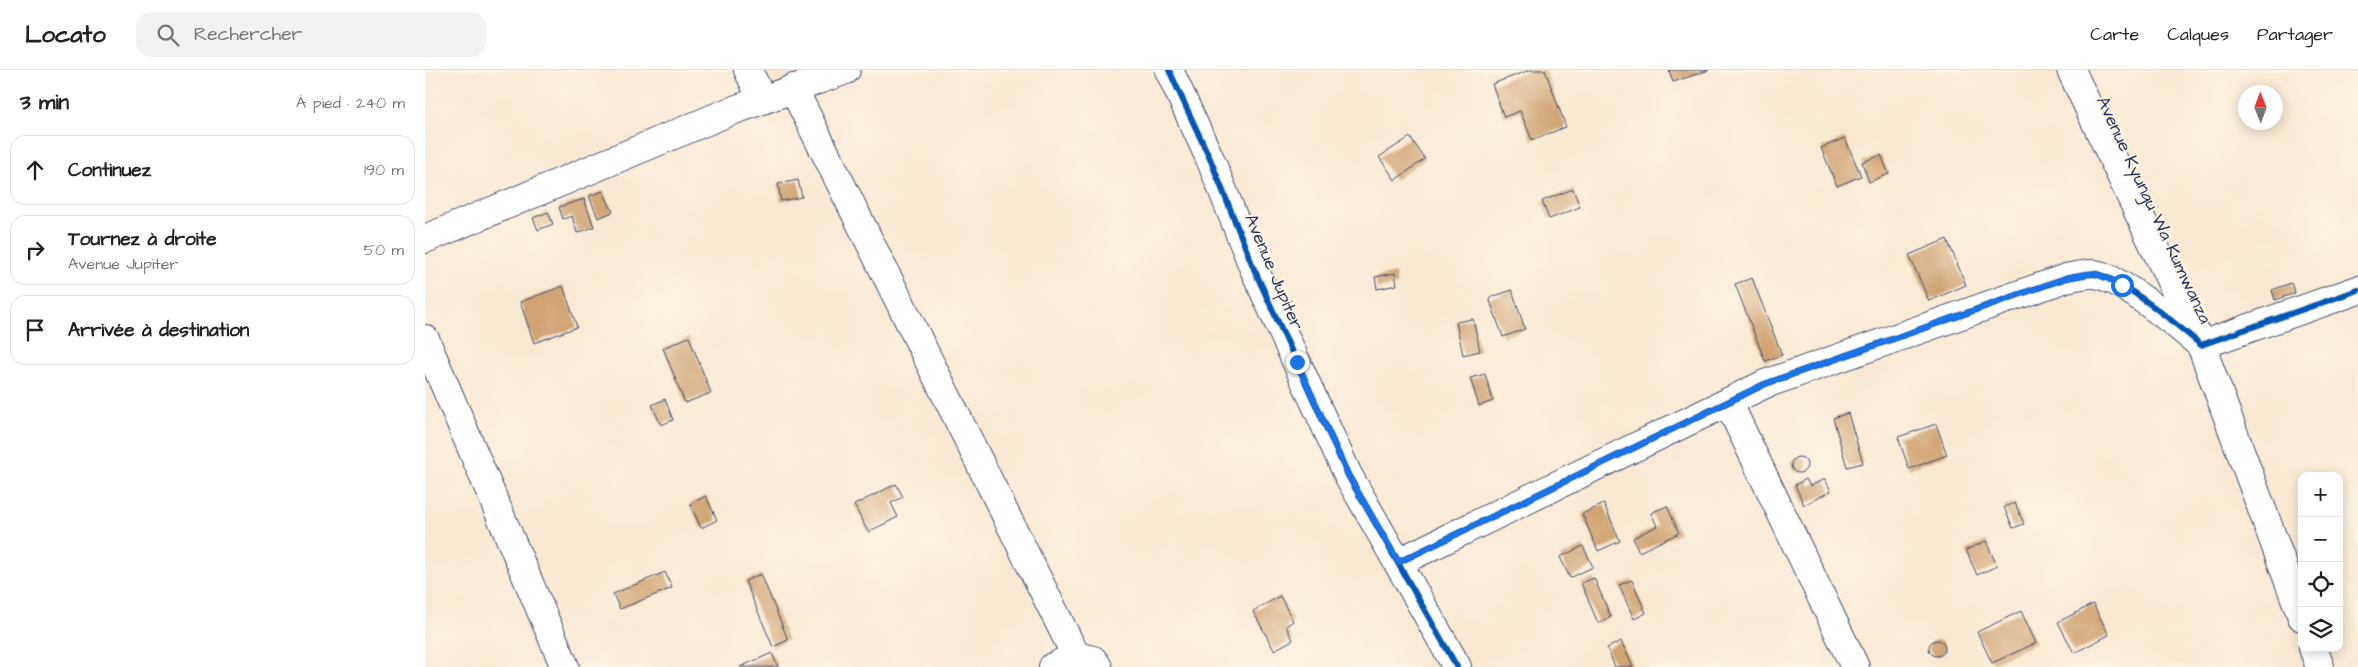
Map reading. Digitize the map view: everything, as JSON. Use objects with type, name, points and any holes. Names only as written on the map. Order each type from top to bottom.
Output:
[{"type":"street","points":[[749,70],[762,99]]},
{"type":"street","points":[[425,238],[762,99],[846,70]]},
{"type":"street","name":"Avenue Jupiter","points":[[1169,70],[1211,161],[1254,269],[1348,475],[1457,667]]},
{"type":"street","name":"Avenue Kyungu Wa Kumwanza","points":[[2071,70],[2201,345],[2298,607]]},
{"type":"street","points":[[793,88],[1076,663]]},
{"type":"street","points":[[1399,562],[1765,384],[2057,281],[2094,273],[2122,285],[2155,308],[2201,345],[2358,290]]},
{"type":"street","points":[[425,339],[565,667]]},
{"type":"street","points":[[1728,402],[1855,667]]},
{"type":"street","points":[[2314,652],[2320,667]]},
{"type":"building","points":[[1530,70],[1545,70],[1566,127],[1532,140],[1520,111],[1504,117],[1492,84]]},
{"type":"building","points":[[1669,70],[1709,70],[1673,82]]},
{"type":"building","points":[[1410,137],[1425,159],[1395,180],[1379,157]]},
{"type":"building","points":[[1845,138],[1861,176],[1837,186],[1821,148]]},
{"type":"building","points":[[1881,155],[1889,174],[1869,182],[1862,162]]},
{"type":"building","points":[[798,180],[802,197],[781,201],[778,184]]},
{"type":"building","points":[[1573,189],[1580,207],[1549,219],[1542,201]]},
{"type":"building","points":[[603,191],[613,212],[598,218],[589,196]]},
{"type":"building","points":[[584,199],[594,227],[577,233],[572,216],[563,219],[559,207]]},
{"type":"building","points":[[548,212],[553,224],[538,230],[533,218]]},
{"type":"building","points":[[1947,239],[1966,285],[1929,301],[1909,255]]},
{"type":"building","points":[[1395,273],[1397,285],[1377,289],[1375,277]]},
{"type":"building","points":[[1752,278],[1782,355],[1765,361],[1735,284]]},
{"type":"building","points":[[2291,283],[2295,293],[2275,300],[2272,290]]},
{"type":"building","points":[[563,286],[577,327],[534,343],[520,302]]},
{"type":"building","points":[[1512,290],[1525,329],[1503,337],[1489,298]]},
{"type":"building","points":[[1473,319],[1480,351],[1463,355],[1456,322]]},
{"type":"building","points":[[689,337],[711,393],[685,403],[663,348]]},
{"type":"building","points":[[1485,374],[1493,401],[1479,406],[1470,378]]},
{"type":"building","points":[[665,399],[673,420],[661,425],[652,405]]},
{"type":"building","points":[[1848,413],[1863,463],[1847,467],[1833,418]]},
{"type":"building","points":[[1936,424],[1947,455],[1909,469],[1898,437]]},
{"type":"building","points":[[1796,457],[1802,457],[1807,462],[1805,471],[1796,473],[1791,468],[1791,462]]},
{"type":"building","points":[[1806,479],[1810,486],[1825,479],[1831,491],[1804,505],[1795,485]]},
{"type":"building","points":[[896,484],[903,497],[891,503],[898,517],[868,532],[854,505]]},
{"type":"building","points":[[706,496],[717,520],[701,528],[690,504]]},
{"type":"building","points":[[2015,503],[2024,524],[2013,528],[2004,507]]},
{"type":"building","points":[[1604,504],[1620,541],[1598,551],[1582,514]]},
{"type":"building","points":[[1667,506],[1679,533],[1639,552],[1633,538],[1657,526],[1651,513]]},
{"type":"building","points":[[1986,541],[1997,566],[1977,575],[1966,550]]},
{"type":"building","points":[[1583,546],[1593,567],[1570,578],[1560,557]]},
{"type":"building","points":[[665,572],[672,588],[620,609],[613,594]]},
{"type":"building","points":[[761,574],[788,640],[773,647],[745,581]]},
{"type":"building","points":[[1594,578],[1611,617],[1598,623],[1581,583]]},
{"type":"building","points":[[1632,580],[1646,613],[1634,619],[1619,585]]},
{"type":"building","points":[[1280,596],[1293,621],[1286,626],[1293,640],[1274,650],[1253,611]]},
{"type":"building","points":[[2093,604],[2109,635],[2074,653],[2058,622]]},
{"type":"building","points":[[2021,611],[2036,643],[1992,663],[1977,632]]},
{"type":"building","points":[[1934,640],[1940,640],[1945,645],[1943,654],[1934,656],[1929,651],[1929,645]]},
{"type":"building","points":[[1621,641],[1633,667],[1615,667],[1607,648]]},
{"type":"building","points":[[772,653],[778,667],[740,667]]},
{"type":"cycle path","points":[[1169,70],[1211,161],[1254,269],[1348,475],[1457,667]]},
{"type":"cycle path","points":[[1399,562],[1765,384],[2066,278],[2093,274],[2104,276],[2148,303],[2201,345],[2358,290]]},
{"type":"route","points":[[1297,362],[1348,475],[1399,562],[1765,384],[2066,278],[2094,273],[2122,285]]}]
